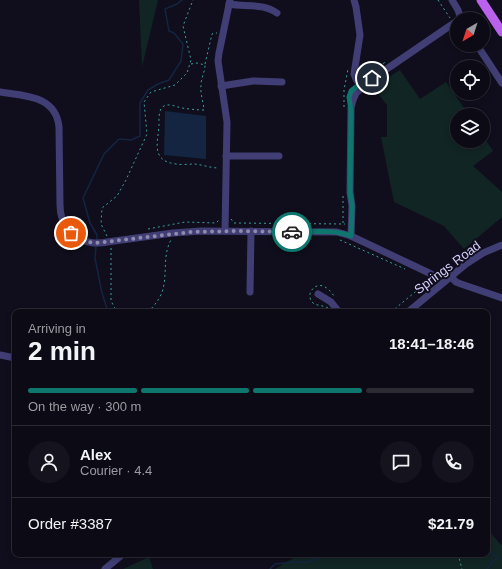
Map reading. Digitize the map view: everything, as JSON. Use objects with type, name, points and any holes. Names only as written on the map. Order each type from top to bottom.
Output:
[{"type":"main road","points":[[481,0],[502,32]]},
{"type":"street","points":[[354,0],[360,35],[354,72],[358,83]]},
{"type":"street","points":[[452,0],[458,12]]},
{"type":"street","points":[[225,231],[226,117],[218,57],[229,2],[239,6],[266,7],[277,13]]},
{"type":"street","points":[[351,236],[352,206],[350,192],[350,95],[358,83],[375,77],[450,26]]},
{"type":"street","points":[[482,52],[502,83]]},
{"type":"street","points":[[221,86],[253,81],[282,82]]},
{"type":"street","points":[[0,92],[36,98],[45,102],[53,110],[58,119],[59,127],[61,218],[66,228],[76,237],[84,241],[96,243],[109,242],[182,232],[334,232],[351,236],[427,272],[502,298]]},
{"type":"street","points":[[226,156],[279,156]]},
{"type":"street","points":[[250,231],[250,292]]},
{"type":"street","name":"Springs Road","points":[[412,309],[466,264],[483,253],[502,245]]},
{"type":"street","points":[[318,294],[331,302],[337,309]]},
{"type":"street","points":[[0,355],[12,357]]},
{"type":"street","points":[[105,569],[119,557]]},
{"type":"path","points":[[115,309],[111,301],[112,252],[101,224],[102,208],[117,196],[147,134],[144,102],[151,92],[175,85],[187,73],[191,60],[183,26],[193,0]]},
{"type":"path","points":[[438,0],[451,12]]},
{"type":"path","points":[[219,34],[212,34],[201,84],[201,95],[204,110],[180,108],[167,105],[162,107],[160,110],[157,144],[158,154],[164,160],[176,164],[198,164],[213,168],[226,168]]},
{"type":"path","points":[[346,82],[358,83],[360,74],[364,76],[388,60]]},
{"type":"path","points":[[190,64],[197,62],[205,65]]},
{"type":"path","points":[[148,229],[185,222],[216,222],[219,218],[232,218],[234,222],[351,225]]},
{"type":"path","points":[[336,238],[410,271]]},
{"type":"path","points":[[151,309],[157,302],[162,292],[166,254],[170,242],[173,239]]},
{"type":"path","points":[[395,309],[426,283],[426,278],[424,278]]},
{"type":"path","points":[[459,557],[462,569]]},
{"type":"green space","points":[[139,0],[158,0],[142,67]]},
{"type":"green space","points":[[400,70],[420,99],[446,82],[450,88],[450,100],[459,100],[464,108],[450,108],[450,148],[490,148],[490,146],[493,151],[473,166],[502,192],[502,217],[464,249],[444,226],[394,202],[381,137],[387,137],[387,105],[373,87]]},
{"type":"green space","points":[[490,532],[502,545],[502,569],[275,569],[295,557],[490,557]]},
{"type":"green space","points":[[149,557],[153,569],[123,569]]},
{"type":"water","points":[[165,111],[206,116],[206,159],[164,155]]},
{"type":"waterway","points":[[97,241],[97,235],[90,223],[83,198],[104,154],[119,139],[131,140],[140,136],[140,103],[148,90],[169,80],[181,61],[183,44],[174,33],[169,31],[165,9],[182,0]]},
{"type":"waterway","points":[[96,246],[95,258],[102,293],[107,309]]},
{"type":"waterway","points":[[487,569],[492,562],[498,558],[490,553]]},
{"type":"waterway","points":[[270,569],[275,564],[308,562],[321,557]]},
{"type":"way so far","points":[[71,233],[84,241],[96,243],[173,233],[208,231],[292,232]]},
{"type":"route","points":[[292,232],[334,232],[351,236],[351,111],[349,97],[351,91],[372,78]]}]
